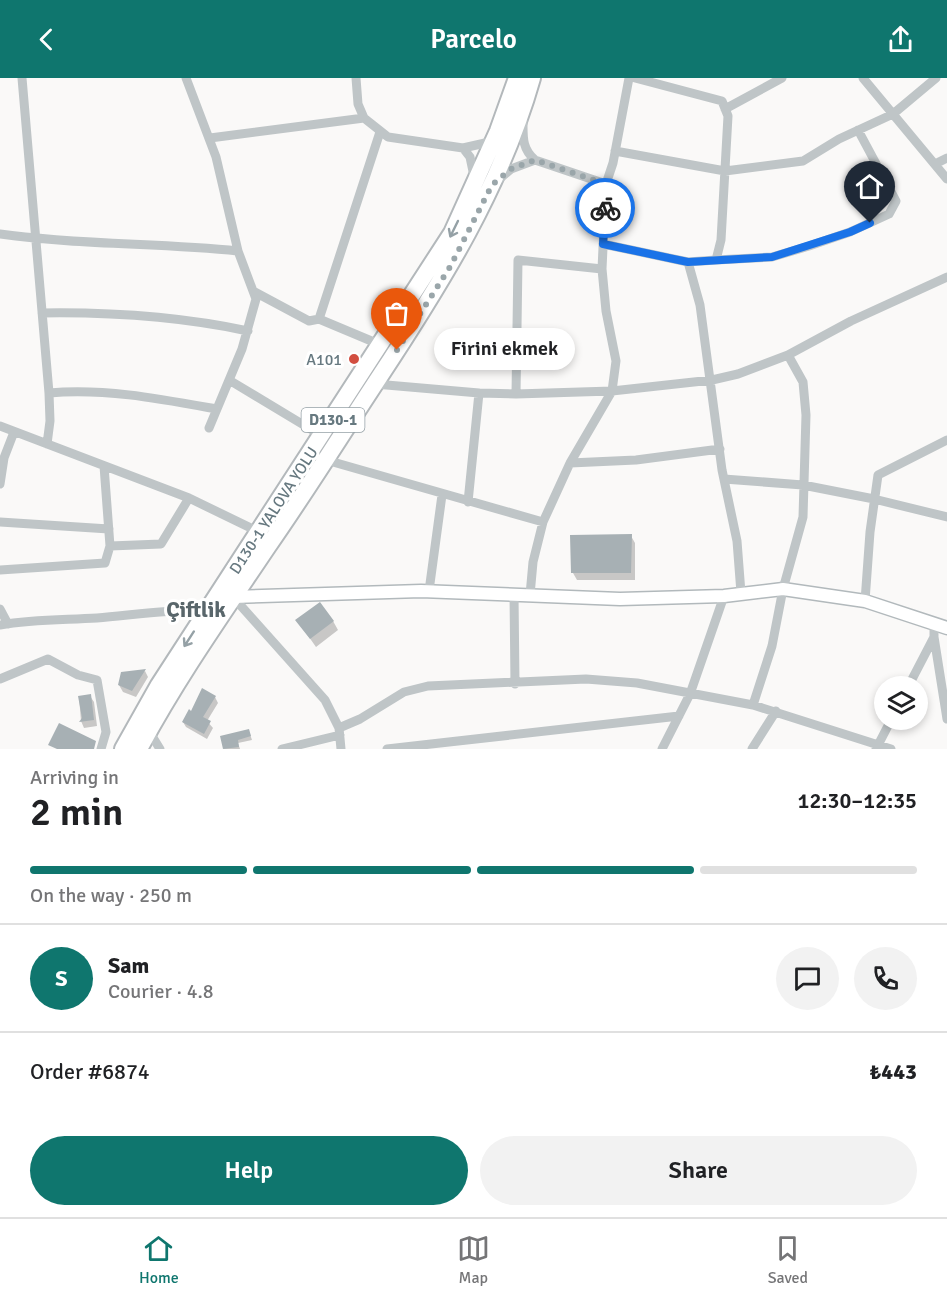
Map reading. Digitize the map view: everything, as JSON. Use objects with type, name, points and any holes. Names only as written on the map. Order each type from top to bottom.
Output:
[{"type":"highway","name":"D130-1","points":[[139,749],[148,731],[233,597],[326,460],[450,267],[492,185],[523,108],[527,79]]},
{"type":"highway","name":"D130-1 YALOVA YOLU","points":[[114,739],[159,685],[452,233],[494,141],[527,79]]},
{"type":"street","points":[[22,78],[49,393],[50,421],[46,444]]},
{"type":"street","points":[[186,78],[210,138],[238,251],[256,299],[248,331],[209,428]]},
{"type":"street","points":[[356,78],[358,104],[364,118],[388,137],[427,145],[463,148],[494,141]]},
{"type":"street","points":[[530,595],[533,562],[543,522],[570,463],[612,391],[616,362],[606,311],[602,269],[606,184],[629,78]]},
{"type":"street","points":[[635,78],[722,101],[728,116],[728,139],[720,240],[716,260]]},
{"type":"street","points":[[725,109],[782,78]]},
{"type":"street","points":[[863,78],[947,179]]},
{"type":"street","points":[[615,151],[725,171],[803,161],[858,130],[893,114],[936,78]]},
{"type":"street","points":[[523,108],[523,139],[527,153],[535,160],[606,184]]},
{"type":"street","points":[[210,138],[364,118]]},
{"type":"street","points":[[603,244],[688,262],[772,257],[850,232],[889,214],[896,201],[858,130]]},
{"type":"street","points":[[318,319],[380,132]]},
{"type":"street","points":[[463,148],[474,166],[471,192]]},
{"type":"street","points":[[935,164],[947,158]]},
{"type":"street","points":[[492,185],[511,169],[535,160]]},
{"type":"street","points":[[0,234],[35,239],[162,244],[238,251]]},
{"type":"street","points":[[516,394],[518,260],[602,269]]},
{"type":"street","points":[[688,262],[700,304],[724,479],[737,541],[741,593]]},
{"type":"street","points":[[375,384],[516,394],[612,391],[712,380],[738,374],[788,355],[851,321],[947,277]]},
{"type":"street","points":[[253,291],[309,321],[318,319],[381,345]]},
{"type":"street","points":[[42,313],[145,318],[248,331]]},
{"type":"street","points":[[753,705],[772,646],[783,589],[802,517],[806,415],[803,382],[788,355]]},
{"type":"street","points":[[229,380],[322,436]]},
{"type":"street","points":[[49,393],[73,391],[113,393],[216,409]]},
{"type":"street","points":[[468,502],[479,393]]},
{"type":"street","points":[[0,426],[189,498],[259,532]]},
{"type":"street","points":[[0,483],[4,458],[14,432]]},
{"type":"street","points":[[865,601],[878,475],[947,440]]},
{"type":"street","points":[[570,463],[636,460],[720,448]]},
{"type":"street","points":[[326,460],[543,522]]},
{"type":"street","points":[[0,570],[105,563],[110,546],[104,466]]},
{"type":"street","points":[[724,479],[803,485],[947,517]]},
{"type":"street","points":[[429,591],[442,495]]},
{"type":"street","points":[[110,546],[161,544],[189,498]]},
{"type":"street","points":[[0,522],[109,529]]},
{"type":"street","points":[[233,597],[429,591],[620,598],[724,596],[783,589],[865,601],[947,628]]},
{"type":"street","points":[[514,594],[515,684]]},
{"type":"street","points":[[662,749],[690,694],[724,596]]},
{"type":"street","points":[[233,597],[326,700],[339,731],[342,749]]},
{"type":"street","points":[[0,609],[4,624],[42,618],[95,618],[178,609],[207,610]]},
{"type":"street","points":[[934,624],[947,719]]},
{"type":"street","points":[[914,676],[934,637]]},
{"type":"street","points":[[0,679],[48,659],[78,675],[97,680],[114,739],[101,749]]},
{"type":"street","points":[[282,749],[339,731],[404,692],[428,686],[515,684],[586,679],[637,683],[753,705],[877,747],[891,749]]},
{"type":"street","points":[[752,749],[776,711]]},
{"type":"street","points":[[387,749],[436,746],[679,716]]},
{"type":"street","points":[[877,747],[886,730]]},
{"type":"street","points":[[148,731],[160,749]]},
{"type":"building","points":[[632,534],[631,573],[571,573],[570,535]]},
{"type":"building","points":[[320,602],[334,621],[310,639],[295,620]]},
{"type":"building","points":[[146,669],[132,691],[118,685],[121,672]]},
{"type":"building","points":[[202,688],[216,696],[203,717],[211,721],[204,734],[182,722],[189,709],[191,711]]},
{"type":"building","points":[[91,694],[94,720],[79,722],[82,718],[78,696]]},
{"type":"building","points":[[59,723],[96,741],[94,749],[57,749],[48,745]]},
{"type":"building","points":[[249,729],[251,736],[238,740],[239,747],[223,749],[220,736]]},
{"type":"way so far","points":[[397,350],[450,267],[492,185],[511,169],[535,160],[606,184],[605,208]]},
{"type":"place","name":"Firini ekmek","points":[[397,350]]},
{"type":"place","name":"A101","points":[[354,359]]},
{"type":"district","name":"Çiftlik","points":[[196,609]]},
{"type":"route","points":[[605,208],[603,244],[688,262],[772,257],[850,232],[870,223]]}]
